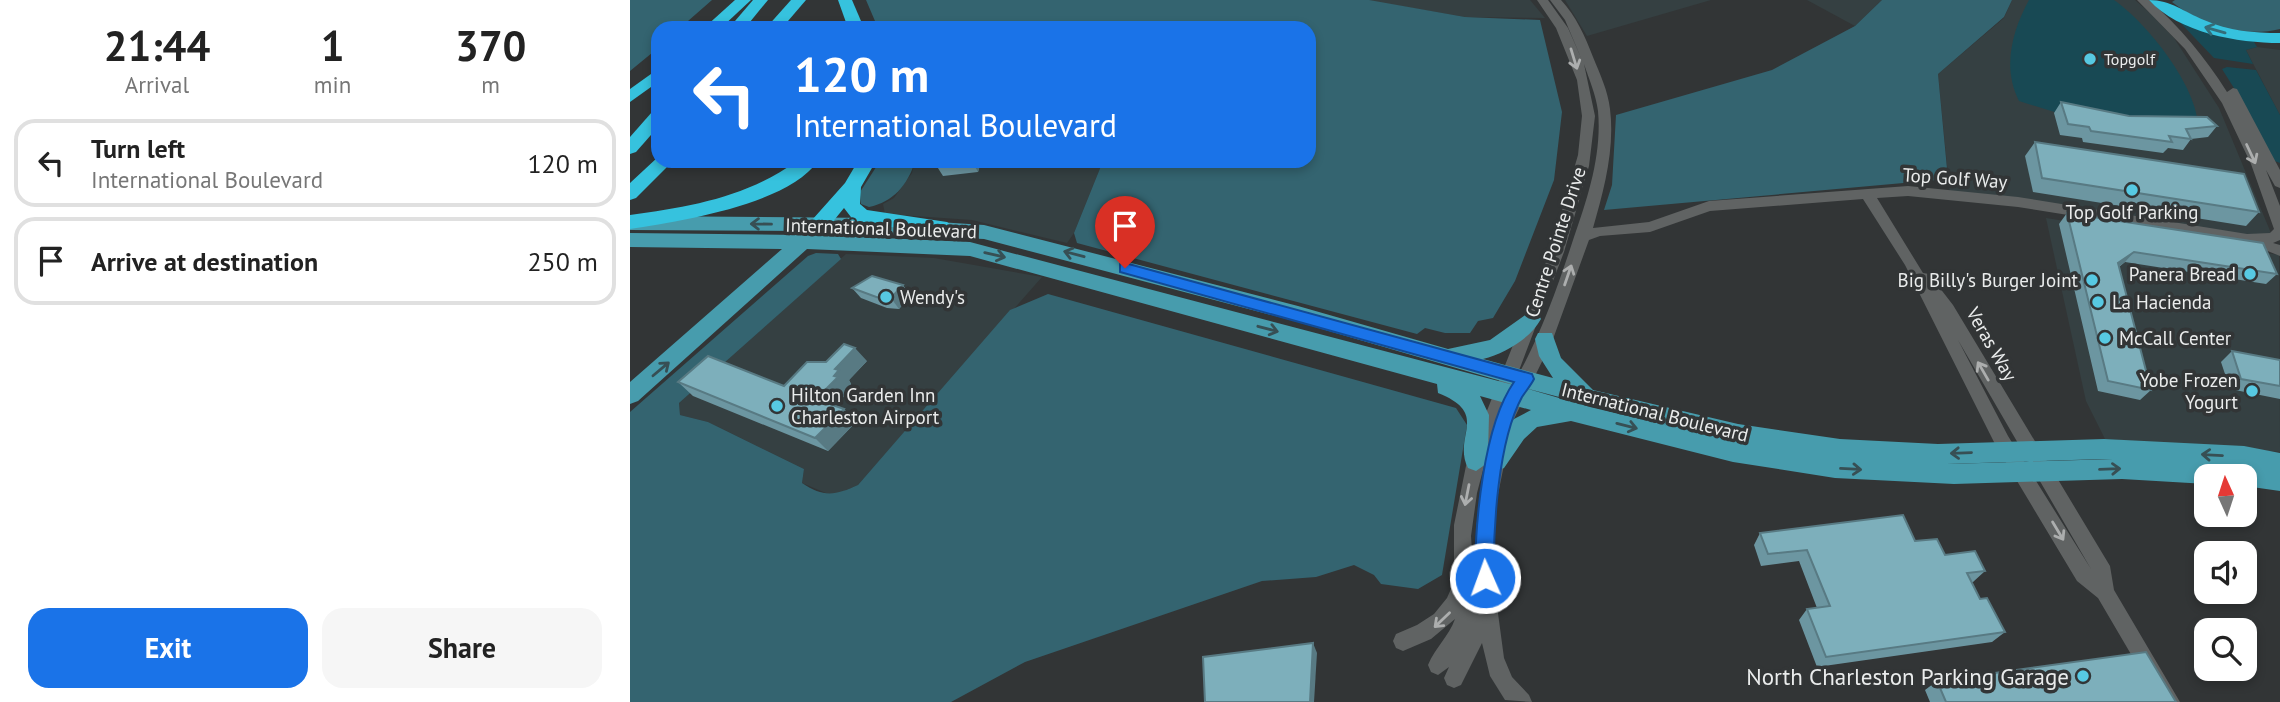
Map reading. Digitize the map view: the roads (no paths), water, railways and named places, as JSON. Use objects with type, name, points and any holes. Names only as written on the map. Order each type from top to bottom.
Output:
[{"type":"highway","points":[[720,21],[744,0]]},
{"type":"highway","points":[[743,21],[761,0]]},
{"type":"highway","points":[[780,21],[799,0]]},
{"type":"highway","points":[[845,0],[853,21]]},
{"type":"highway","points":[[2155,0],[2204,27],[2237,36],[2280,38]]},
{"type":"highway","points":[[630,97],[651,80]]},
{"type":"highway","points":[[630,148],[651,124]]},
{"type":"highway","points":[[630,194],[654,168]]},
{"type":"highway","points":[[630,222],[709,209],[742,200],[780,182],[799,168]]},
{"type":"highway","points":[[819,225],[852,187],[863,168]]},
{"type":"highway","points":[[852,187],[851,205],[861,216],[947,229]]},
{"type":"main road","name":"International Boulevard","points":[[630,222],[819,225],[984,232],[1437,354],[1513,385]]},
{"type":"main road","points":[[630,395],[805,242],[819,225]]},
{"type":"main road","name":"International Boulevard","points":[[630,240],[805,242],[970,249],[1367,355],[1513,385],[1592,408],[1840,449],[2194,473]]},
{"type":"main road","points":[[1437,354],[1492,350],[1507,342],[1531,320]]},
{"type":"main road","points":[[1545,340],[1549,358],[1592,408]]},
{"type":"main road","points":[[1367,355],[1391,373],[1456,390],[1471,399],[1481,421],[1486,461]]},
{"type":"main road","points":[[1486,461],[1528,419],[1592,408]]},
{"type":"main road","name":"International Boulevard","points":[[2026,462],[2111,449],[2244,456],[2280,463]]},
{"type":"main road","name":"International Boulevard","points":[[2258,478],[2280,481]]},
{"type":"street","name":"Centre Pointe Drive","points":[[1513,385],[1531,320],[1554,262],[1576,188],[1588,133],[1586,100],[1569,44],[1552,11],[1542,0]]},
{"type":"street","name":"Centre Pointe Drive","points":[[1513,385],[1545,340],[1596,192],[1605,140],[1604,112],[1599,88],[1581,42],[1564,9],[1555,0]]},
{"type":"street","points":[[2142,0],[2184,39],[2223,93],[2272,199],[2280,230]]},
{"type":"street","points":[[2155,0],[2194,40],[2235,94],[2280,183]]},
{"type":"street","name":"Top Golf Way","points":[[1581,238],[1598,231],[1650,227],[1709,206],[1908,191],[2018,202],[2247,239],[2280,251]]},
{"type":"street","name":"Veras Way","points":[[1867,194],[1911,263],[2026,462],[2103,572],[2105,592],[2170,702]]},
{"type":"street","points":[[1590,211],[1620,229]]},
{"type":"street","name":"Top Golf Way","points":[[2247,239],[2273,238],[2280,230]]},
{"type":"street","points":[[1438,665],[1461,637],[1466,617],[1461,561],[1464,515],[1486,461],[1501,435],[1513,385]]},
{"type":"street","points":[[1486,461],[1486,605],[1496,673],[1506,689],[1522,702]]},
{"type":"street","points":[[1403,641],[1426,633],[1447,617],[1458,599],[1464,581]]},
{"type":"street","points":[[1454,678],[1481,624],[1486,605]]},
{"type":"place","name":"Topgolf","points":[[2090,59]]},
{"type":"place","name":"Top Golf Parking","points":[[2132,190]]},
{"type":"place","name":"Panera Bread","points":[[2250,274]]},
{"type":"place","name":"Big Billy's Burger Joint","points":[[2092,280]]},
{"type":"place","name":"Wendy's","points":[[886,297]]},
{"type":"place","name":"La Hacienda","points":[[2098,302]]},
{"type":"place","name":"McCall Center","points":[[2105,338]]},
{"type":"place","name":"Yobe Frozen Yogurt","points":[[2252,391]]},
{"type":"place","name":"Hilton Garden Inn Charleston Airport","points":[[777,406]]},
{"type":"place","name":"North Charleston Parking Garage","points":[[2083,676]]}]
